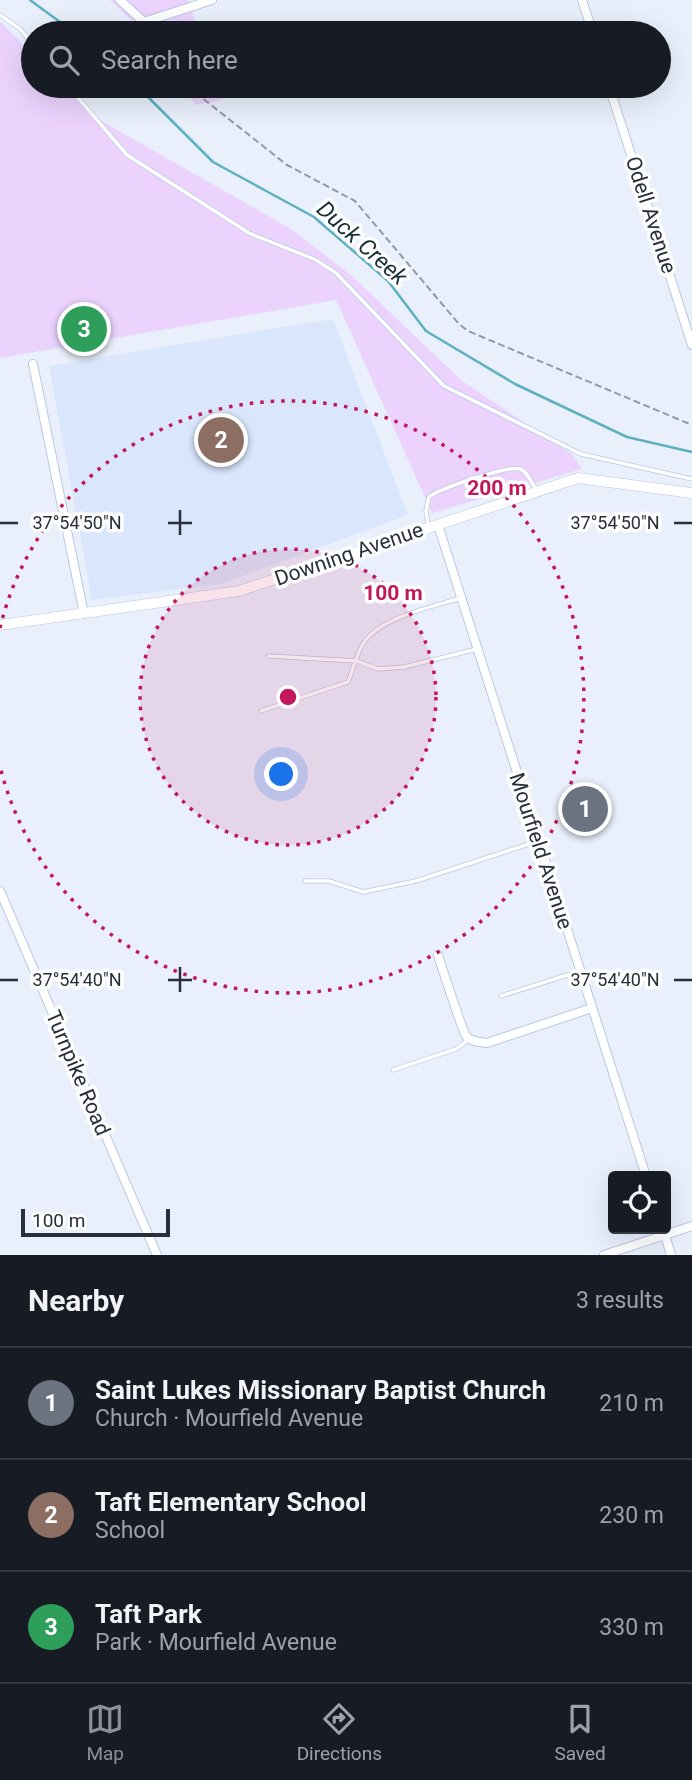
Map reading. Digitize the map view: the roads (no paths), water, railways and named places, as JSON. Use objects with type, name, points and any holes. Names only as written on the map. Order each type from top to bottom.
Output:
[{"type":"street","points":[[120,0],[143,21]]},
{"type":"street","points":[[147,21],[212,0]]},
{"type":"street","points":[[582,0],[589,21]]},
{"type":"street","name":"Odell Avenue","points":[[614,98],[692,345]]},
{"type":"street","points":[[33,364],[84,614]]},
{"type":"street","name":"Downing Avenue","points":[[0,625],[239,591],[584,477],[692,493]]},
{"type":"street","name":"Mourfield Avenue","points":[[433,526],[461,598],[644,1171]]},
{"type":"street","name":"Turnpike Road","points":[[0,891],[157,1255]]},
{"type":"street","points":[[438,955],[460,1023],[469,1038],[487,1043],[592,1008]]},
{"type":"street","points":[[671,1230],[692,1226]]},
{"type":"street","points":[[604,1255],[656,1234]]},
{"type":"street","points":[[665,1234],[671,1255]]},
{"type":"lane","points":[[0,15],[21,30]]},
{"type":"lane","points":[[78,98],[127,155],[249,233],[316,260],[336,273],[444,386],[581,454],[692,479]]},
{"type":"lane","points":[[433,526],[426,511],[429,498],[442,490],[514,468],[526,473],[537,491]]},
{"type":"lane","points":[[261,711],[348,682],[365,641],[406,615],[461,598]]},
{"type":"lane","points":[[268,656],[358,661],[378,669],[404,667],[477,649]]},
{"type":"lane","points":[[305,881],[329,881],[363,892],[427,877],[538,841]]},
{"type":"lane","points":[[501,996],[580,971]]},
{"type":"lane","points":[[393,1070],[456,1049],[469,1038]]},
{"type":"waterway","name":"Duck Creek","points":[[30,0],[59,21]]},
{"type":"waterway","name":"Duck Creek","points":[[149,98],[213,162],[314,217],[388,281],[426,331],[515,384],[627,437],[692,452]]},
{"type":"place","name":"Taft Park","points":[[84,329]]},
{"type":"place","name":"Taft Elementary School","points":[[221,440]]},
{"type":"place","name":"Saint Lukes Missionary Baptist Church","points":[[585,809]]}]
